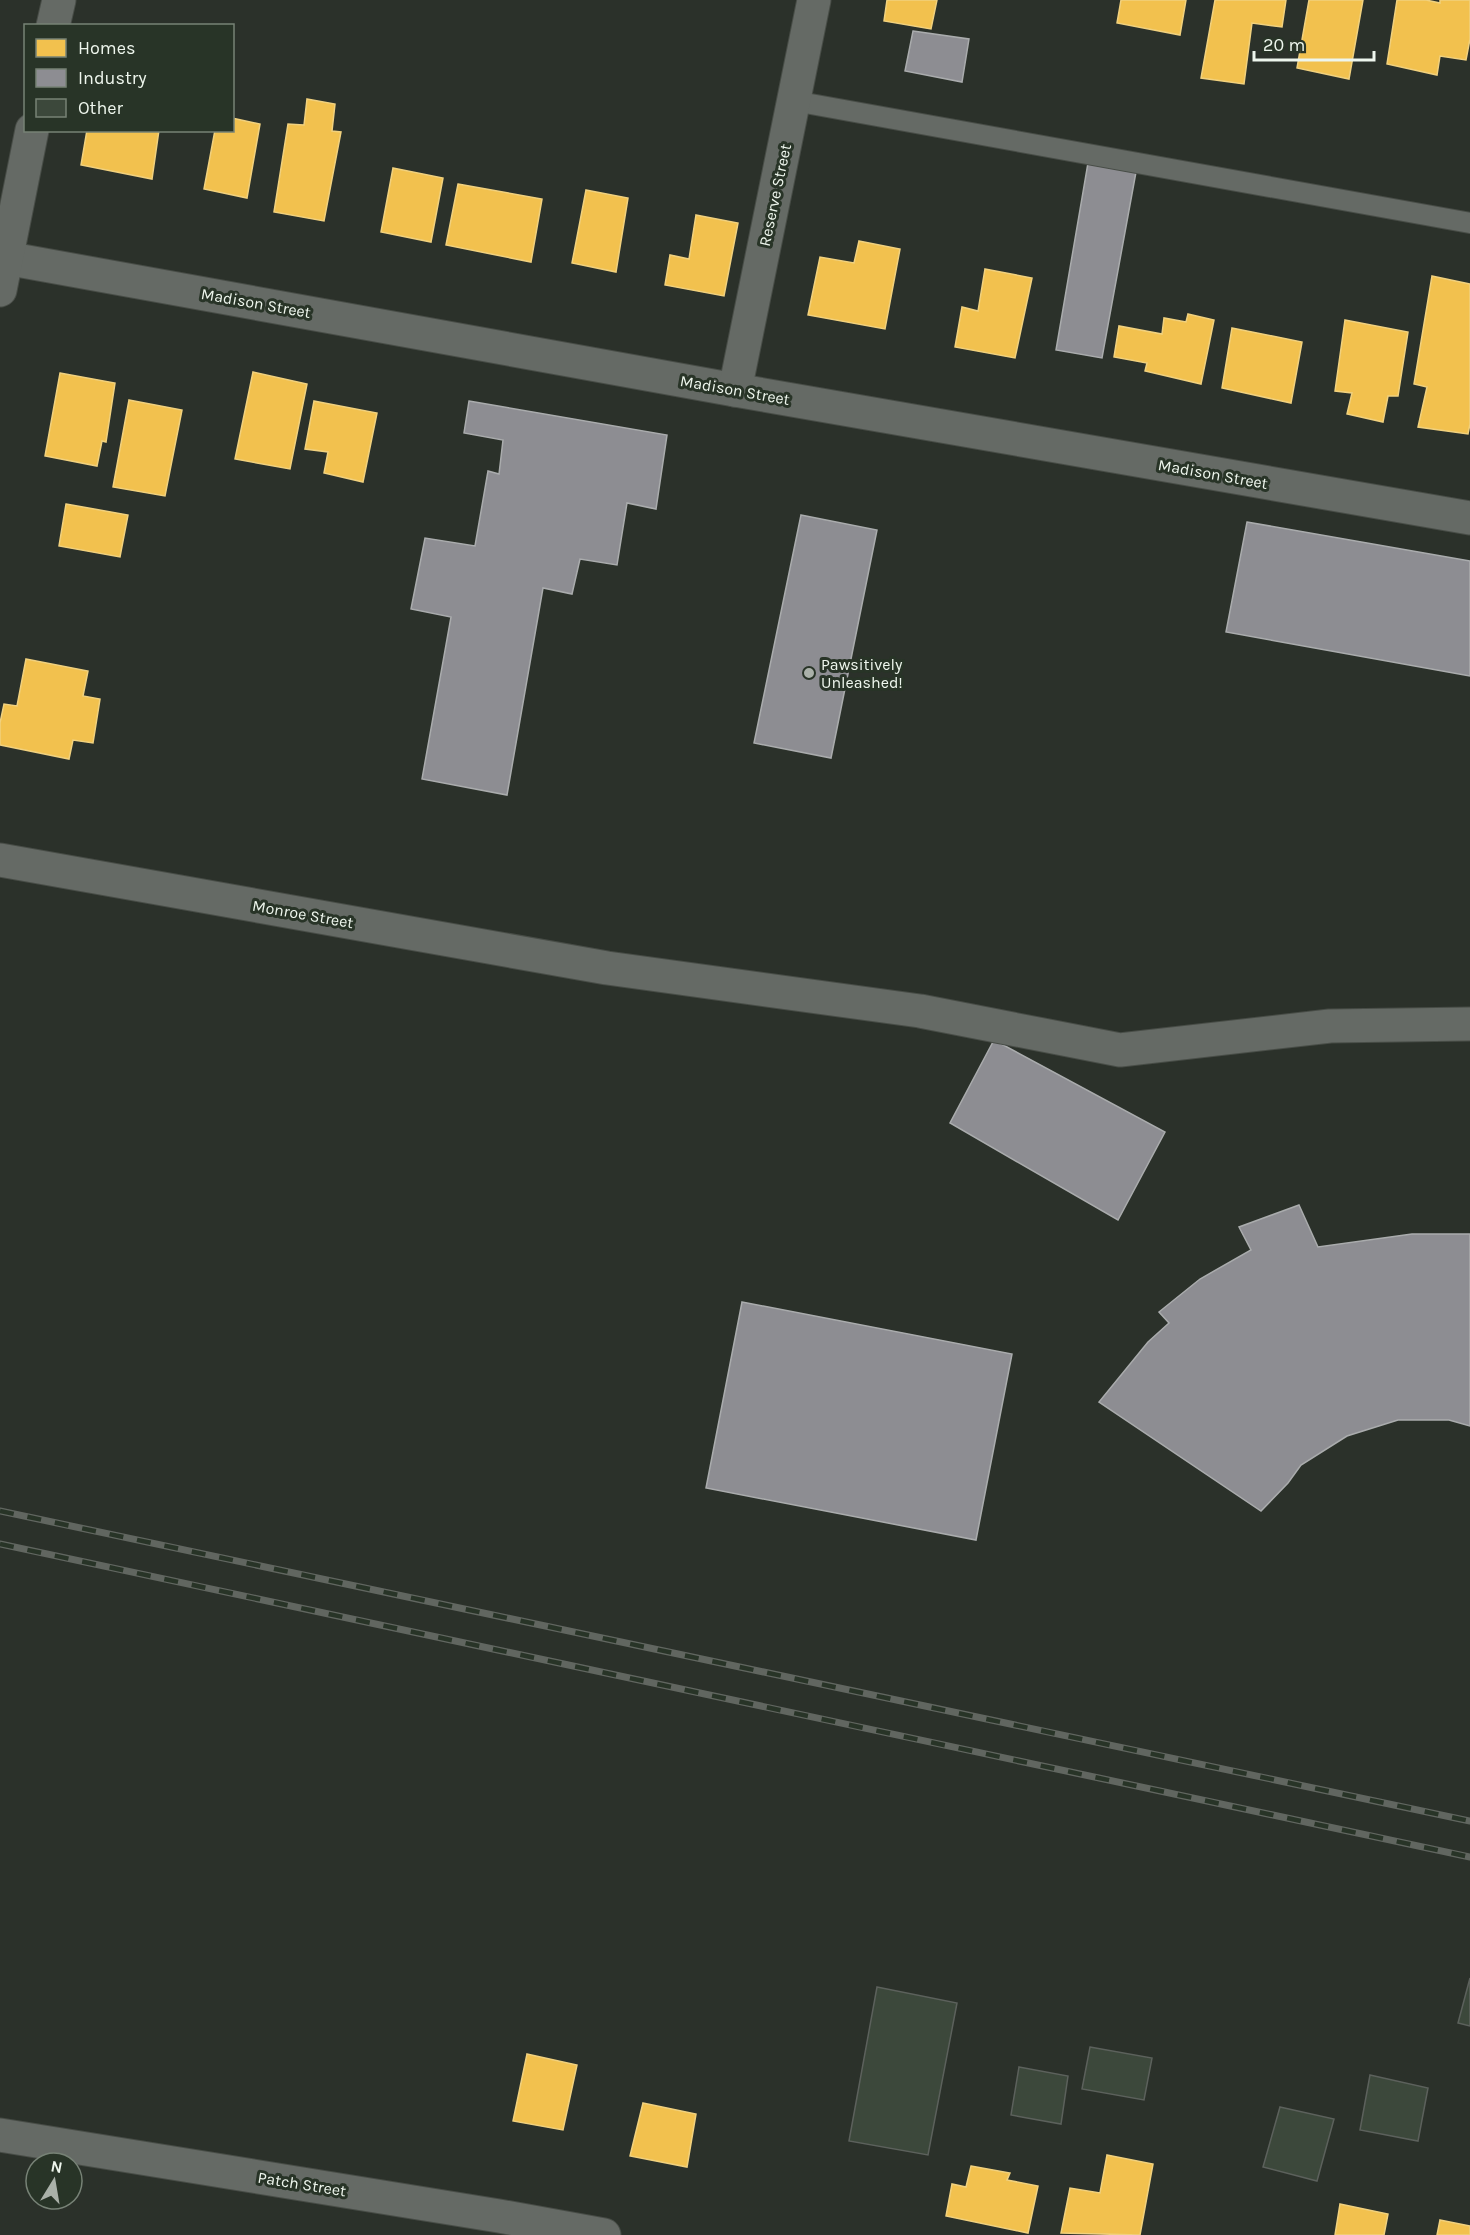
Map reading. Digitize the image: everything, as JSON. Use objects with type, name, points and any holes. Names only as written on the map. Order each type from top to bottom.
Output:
[{"type":"street","points":[[54,24],[59,0]]},
{"type":"street","name":"Reserve Street","points":[[735,390],[814,0]]},
{"type":"street","points":[[0,290],[3,257],[32,132]]},
{"type":"street","name":"Madison Street","points":[[3,257],[735,390],[1470,518]]},
{"type":"street","name":"Monroe Street","points":[[0,860],[607,968],[920,1011],[1120,1050],[1330,1026],[1470,1024]]},
{"type":"street","name":"Patch Street","points":[[0,2135],[604,2235]]},
{"type":"lane","points":[[794,101],[1470,223]]},
{"type":"building: Homes","points":[[887,0],[937,0],[931,29],[884,21]]},
{"type":"building: Homes","points":[[1121,0],[1186,0],[1180,35],[1117,23]]},
{"type":"building: Homes","points":[[1215,0],[1286,0],[1282,27],[1252,23],[1244,84],[1201,78]]},
{"type":"building: Homes","points":[[1309,0],[1363,0],[1349,79],[1297,68]]},
{"type":"building: Homes","points":[[1397,0],[1426,0],[1440,3],[1440,0],[1470,0],[1470,39],[1466,60],[1440,56],[1437,75],[1387,64]]},
{"type":"building: Homes","points":[[307,99],[335,104],[332,131],[341,132],[324,221],[274,212],[288,124],[304,125]]},
{"type":"building: Homes","points":[[234,118],[260,124],[247,198],[204,189],[215,132],[234,132]]},
{"type":"building: Homes","points":[[87,132],[159,132],[152,179],[81,165]]},
{"type":"building: Homes","points":[[393,168],[443,178],[431,242],[381,232]]},
{"type":"building: Homes","points":[[458,184],[542,199],[531,262],[446,245]]},
{"type":"building: Homes","points":[[586,190],[628,198],[616,272],[572,263]]},
{"type":"building: Homes","points":[[696,215],[738,223],[724,296],[665,285],[670,255],[689,259]]},
{"type":"building: Homes","points":[[859,241],[900,249],[885,329],[808,315],[820,257],[854,263]]},
{"type":"building: Homes","points":[[985,269],[1032,278],[1015,358],[955,347],[962,307],[978,311]]},
{"type":"building: Homes","points":[[1432,276],[1470,284],[1470,424],[1468,434],[1418,427],[1427,387],[1414,384]]},
{"type":"building: Homes","points":[[1188,314],[1214,320],[1201,384],[1145,371],[1147,363],[1114,357],[1119,326],[1162,334],[1164,318],[1186,322]]},
{"type":"building: Homes","points":[[1345,320],[1408,332],[1398,396],[1388,396],[1383,422],[1347,414],[1352,393],[1335,391]]},
{"type":"building: Homes","points":[[1232,328],[1302,342],[1291,403],[1222,388]]},
{"type":"building: Homes","points":[[253,372],[307,384],[290,469],[235,459]]},
{"type":"building: Homes","points":[[60,373],[115,383],[106,442],[102,441],[97,466],[45,456]]},
{"type":"building: Homes","points":[[129,400],[182,410],[165,496],[113,487]]},
{"type":"building: Homes","points":[[314,401],[377,413],[363,482],[324,473],[328,452],[305,449]]},
{"type":"building: Homes","points":[[66,504],[128,515],[120,557],[59,546]]},
{"type":"building: Homes","points":[[26,659],[88,671],[83,696],[100,699],[93,743],[73,740],[69,759],[0,745],[0,723],[4,704],[17,706]]},
{"type":"building: Homes","points":[[527,2054],[577,2065],[563,2130],[513,2121]]},
{"type":"building: Homes","points":[[643,2103],[696,2114],[687,2167],[630,2156]]},
{"type":"building: Homes","points":[[1107,2155],[1153,2164],[1140,2235],[1061,2233],[1070,2188],[1100,2193]]},
{"type":"building: Homes","points":[[971,2166],[1010,2173],[1007,2180],[1038,2186],[1028,2233],[946,2216],[952,2184],[966,2187]]},
{"type":"building: Homes","points":[[1340,2204],[1388,2214],[1384,2235],[1335,2235]]},
{"type":"building: Homes","points":[[1440,2220],[1470,2226],[1470,2235],[1437,2235]]},
{"type":"building: Industry","points":[[913,31],[969,39],[962,82],[905,71]]},
{"type":"building: Industry","points":[[1088,163],[1136,172],[1102,358],[1056,350]]},
{"type":"building: Industry","points":[[469,401],[667,435],[656,509],[627,503],[617,565],[580,559],[572,594],[543,588],[507,795],[422,779],[451,617],[411,609],[425,538],[475,546],[488,471],[499,474],[503,440],[464,433]]},
{"type":"building: Industry","name":"Pawsitively Unleashed!","points":[[801,515],[877,530],[831,758],[754,743]]},
{"type":"building: Industry","points":[[1247,522],[1470,561],[1470,676],[1226,632]]},
{"type":"building: Industry","points":[[994,1040],[1165,1132],[1118,1220],[950,1123]]},
{"type":"building: Industry","points":[[1299,1205],[1318,1247],[1412,1234],[1470,1234],[1470,1426],[1449,1420],[1398,1420],[1347,1436],[1301,1465],[1288,1483],[1261,1511],[1099,1402],[1148,1342],[1169,1323],[1159,1312],[1200,1279],[1251,1250],[1239,1227]]},
{"type":"building: Industry","points":[[742,1302],[1012,1354],[976,1540],[706,1488]]},
{"type":"building: Other","points":[[1470,1978],[1470,2026],[1458,2023]]},
{"type":"building: Other","points":[[877,1987],[957,2003],[928,2155],[849,2141]]},
{"type":"building: Other","points":[[1090,2047],[1152,2058],[1144,2100],[1082,2089]]},
{"type":"building: Other","points":[[1019,2067],[1068,2076],[1061,2124],[1011,2115]]},
{"type":"building: Other","points":[[1370,2075],[1428,2088],[1418,2141],[1360,2130]]},
{"type":"building: Other","points":[[1280,2107],[1334,2119],[1317,2181],[1263,2167]]},
{"type":"railway","points":[[0,1511],[1470,1821]]},
{"type":"railway","points":[[0,1544],[1470,1857]]},
{"type":"place","name":"Pawsitively Unleashed!","points":[[809,673]]}]
